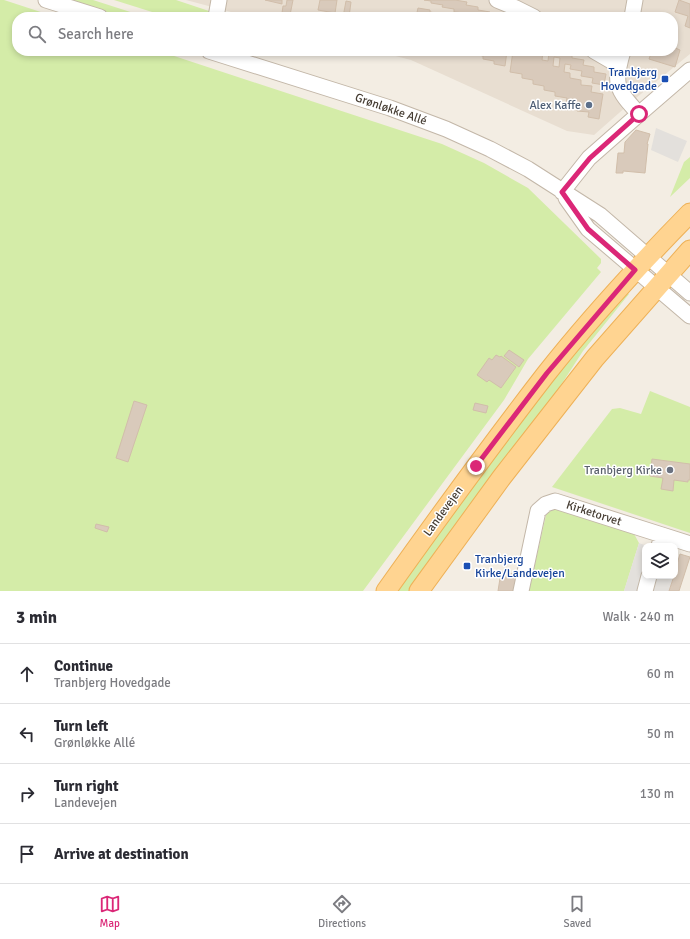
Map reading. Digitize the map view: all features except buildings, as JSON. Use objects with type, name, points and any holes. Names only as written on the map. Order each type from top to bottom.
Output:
[{"type":"main road","name":"Landevejen","points":[[386,591],[476,466],[547,373],[642,263],[690,213]]},
{"type":"main road","points":[[419,591],[521,452],[595,358],[690,250]]},
{"type":"street","points":[[46,0],[84,12]]},
{"type":"street","points":[[217,12],[218,0]]},
{"type":"street","points":[[497,0],[524,12]]},
{"type":"street","points":[[633,12],[635,0]]},
{"type":"street","name":"Grønløkke Allé","points":[[225,56],[390,108],[446,129],[490,149],[600,215],[642,263],[662,281]]},
{"type":"street","points":[[621,58],[617,72],[617,83],[620,92],[639,114]]},
{"type":"street","points":[[562,192],[590,158],[690,70]]},
{"type":"street","points":[[662,281],[690,293]]},
{"type":"street","points":[[662,281],[690,316]]},
{"type":"street","name":"Kirketorvet","points":[[521,591],[538,511],[546,504],[555,501],[660,541],[690,544]]},
{"type":"street","points":[[645,591],[649,579]]},
{"type":"shaded area","points":[[186,0],[690,0],[690,54],[594,135],[567,131],[411,60],[395,56],[678,56],[678,12],[231,12]]},
{"type":"shaded area","points":[[656,128],[687,141],[678,162],[651,150]]},
{"type":"shaded area","points":[[639,543],[642,544],[642,579],[673,579],[669,591],[624,591]]},
{"type":"green space","points":[[0,0],[41,12],[12,12],[12,56],[174,56],[442,144],[484,163],[528,188],[601,259],[601,263],[597,268],[601,272],[528,359],[504,400],[363,591],[0,591]]},
{"type":"green space","points":[[69,0],[93,0],[130,12],[107,12]]},
{"type":"green space","points":[[114,0],[176,0],[209,11],[209,12],[152,12]]},
{"type":"green space","points":[[690,157],[690,178],[670,197],[684,162]]},
{"type":"green space","points":[[626,292],[629,294],[583,351],[548,405],[410,591],[395,591],[552,380]]},
{"type":"green space","points":[[650,391],[690,407],[690,533],[552,487],[612,409],[620,408],[641,414]]},
{"type":"green space","points":[[557,508],[633,532],[639,543],[624,591],[529,591],[546,515],[551,510]]},
{"type":"place","name":"Tranbjerg Hovedgade","points":[[665,79]]},
{"type":"place","name":"Alex Kaffe","points":[[589,105]]},
{"type":"place","name":"Tranbjerg Kirke","points":[[670,470]]},
{"type":"place","name":"Tranbjerg Kirke/Landevejen","points":[[467,566]]},
{"type":"route","points":[[476,466],[547,373],[635,270],[588,229],[562,192],[590,158],[639,114]]}]
